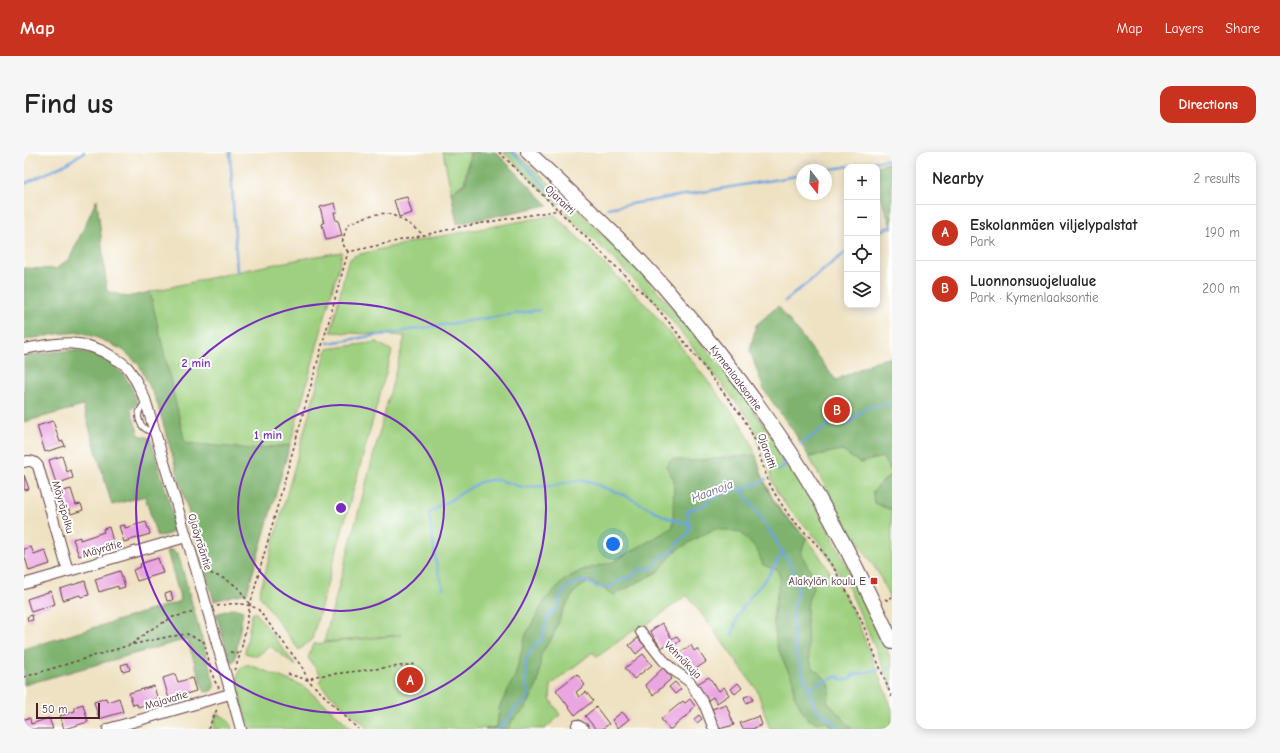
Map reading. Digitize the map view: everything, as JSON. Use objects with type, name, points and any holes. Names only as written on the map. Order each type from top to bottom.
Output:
[{"type":"main road","name":"Kymenlaaksontie","points":[[528,152],[575,196],[663,286],[756,402],[784,443],[820,501],[863,582],[892,642]]},
{"type":"street","name":"Ojaäyrääntie","points":[[24,349],[73,343],[90,346],[102,351],[126,366],[135,379],[146,402],[196,569],[225,675],[227,695],[241,729]]},
{"type":"street","name":"Mäyräpolku","points":[[24,462],[34,462],[38,466],[68,571]]},
{"type":"street","name":"Mäyrätie","points":[[24,584],[186,537]]},
{"type":"street","name":"Vehnäkuja","points":[[641,632],[663,660],[672,669],[690,682],[705,706],[714,729]]},
{"type":"street","name":"Majavatie","points":[[108,729],[227,695]]},
{"type":"path","name":"Ojaraitti","points":[[500,152],[653,303],[744,419],[754,438],[768,481],[778,500],[790,517],[818,547],[835,570],[846,590],[860,617],[892,698]]},
{"type":"path","points":[[348,252],[460,227],[559,210],[575,196]]},
{"type":"path","points":[[225,675],[233,672],[236,667],[250,605],[348,252],[342,242],[347,225],[357,220],[382,213],[391,214],[424,235]]},
{"type":"path","points":[[196,569],[209,572],[238,587],[250,605]]},
{"type":"path","points":[[213,607],[237,603],[250,605],[258,609],[302,667],[308,680],[358,729]]},
{"type":"path","points":[[130,645],[150,630],[173,617],[195,612]]},
{"type":"path","points":[[24,677],[130,645],[187,634],[204,642],[214,680],[227,695],[208,729]]},
{"type":"path","points":[[288,674],[308,680],[316,676],[416,664]]},
{"type":"green space","points":[[443,152],[470,152],[464,183],[451,192]]},
{"type":"green space","points":[[471,152],[496,152],[548,205],[457,224],[451,192],[465,184]]},
{"type":"green space","points":[[504,152],[514,152],[561,194],[564,201],[558,205]]},
{"type":"green space","points":[[892,162],[892,229],[880,196],[880,165]]},
{"type":"green space","points":[[97,199],[107,291],[127,297],[150,292],[185,443],[251,449],[290,445],[247,593],[214,601],[157,402],[139,365],[123,350],[81,332],[57,334],[24,340],[24,268],[56,269],[70,258]]},
{"type":"green space","points":[[570,208],[578,210],[662,296],[726,373],[784,454],[799,477],[826,525],[887,649],[892,664],[892,689],[849,589],[820,544],[811,532],[790,511],[777,492],[771,479],[769,464],[751,421],[665,312],[606,251],[569,217],[566,212]]},
{"type":"green space","points":[[555,215],[646,305],[671,334],[738,420],[751,442],[761,473],[772,497],[781,511],[806,537],[845,595],[856,618],[892,709],[892,729],[770,729],[757,690],[687,595],[642,628],[634,630],[597,657],[593,652],[551,685],[550,699],[560,715],[545,729],[367,729],[364,724],[324,689],[319,682],[322,677],[308,658],[313,644],[401,635],[324,642],[405,336],[331,332],[346,268],[350,259],[356,255],[425,239]]},
{"type":"green space","points":[[342,252],[290,445],[251,449],[188,497],[150,292],[269,265]]},
{"type":"green space","points":[[778,306],[836,380],[876,361],[892,357],[892,473],[882,457],[860,463],[841,450],[809,457],[794,432],[764,390],[750,351],[756,325]]},
{"type":"green space","points":[[377,342],[392,351],[312,639],[299,650],[259,595],[327,349]]},
{"type":"green space","points":[[70,350],[88,353],[105,360],[113,365],[125,377],[131,387],[137,403],[131,410],[139,435],[150,438],[176,524],[175,530],[169,534],[157,537],[145,496],[112,505],[83,406],[24,422],[24,356]]},
{"type":"green space","points":[[841,450],[860,463],[882,456],[892,473],[873,491],[874,503],[892,510],[892,604],[879,574],[848,527],[809,457]]},
{"type":"green space","points":[[756,455],[763,478],[776,506],[806,537],[801,554],[811,573],[813,582],[813,588],[808,602],[807,614],[810,660],[814,668],[829,685],[830,690],[827,701],[852,729],[833,729],[825,721],[818,723],[807,719],[794,695],[793,680],[777,646],[773,619],[780,576],[777,570],[763,565],[757,550],[741,533],[716,528],[674,552],[659,571],[614,595],[590,581],[576,590],[563,610],[553,636],[541,654],[538,683],[525,710],[512,720],[509,729],[485,729],[497,727],[499,708],[515,676],[526,634],[546,599],[564,580],[582,570],[613,562],[673,527],[674,480],[666,466],[671,459],[690,461]]},
{"type":"green space","points":[[892,473],[892,510],[874,503],[873,491]]},
{"type":"green space","points":[[172,550],[178,554],[181,564],[214,682],[212,691],[204,692],[187,639],[24,685],[24,649],[181,601],[167,551]]},
{"type":"green space","points":[[234,608],[243,611],[235,660],[232,662],[229,658],[216,614]]},
{"type":"green space","points":[[252,613],[256,613],[296,666],[270,646],[257,656],[245,653]]},
{"type":"green space","points":[[250,665],[303,686],[352,729],[250,729],[242,706],[238,678],[239,671],[243,666]]},
{"type":"green space","points":[[216,714],[227,719],[232,729],[213,729]]},
{"type":"building","points":[[407,197],[412,213],[399,217],[394,200]]},
{"type":"building","points":[[335,203],[337,212],[334,212],[336,221],[338,220],[342,236],[326,240],[320,207]]},
{"type":"building","points":[[53,421],[60,442],[63,441],[65,446],[45,452],[37,426]]},
{"type":"building","points":[[62,456],[67,472],[71,470],[73,478],[56,484],[49,460]]},
{"type":"building","points":[[24,475],[29,489],[24,490]]},
{"type":"building","points":[[71,489],[76,505],[81,504],[83,510],[71,514],[69,509],[65,510],[59,492]]},
{"type":"building","points":[[146,522],[150,534],[124,542],[119,526],[125,525],[125,528]]},
{"type":"building","points":[[109,527],[114,545],[79,556],[73,539],[80,537],[80,540],[104,532],[103,529]]},
{"type":"building","points":[[31,547],[34,554],[45,550],[50,564],[29,571],[24,549]]},
{"type":"building","points":[[158,558],[163,573],[137,581],[133,570],[141,567],[140,564]]},
{"type":"building","points":[[120,571],[125,587],[118,589],[118,586],[99,592],[95,579]]},
{"type":"building","points":[[85,581],[89,595],[81,597],[80,595],[63,600],[60,589]]},
{"type":"building","points":[[51,591],[55,604],[31,612],[27,599]]},
{"type":"building","points":[[171,592],[173,600],[167,601],[165,594]]},
{"type":"building","points":[[32,615],[33,620],[28,621],[27,617]]},
{"type":"building","points":[[662,623],[672,639],[676,636],[680,641],[670,648],[668,644],[661,648],[650,631]]},
{"type":"building","points":[[638,638],[645,646],[636,654],[629,645]]},
{"type":"building","points":[[691,645],[694,651],[697,649],[706,662],[694,670],[691,666],[687,668],[677,654]]},
{"type":"building","points":[[643,654],[652,665],[634,679],[625,668]]},
{"type":"building","points":[[128,663],[130,670],[123,672],[121,665]]},
{"type":"building","points":[[663,668],[672,678],[653,695],[645,685]]},
{"type":"building","points":[[175,674],[178,682],[192,678],[196,691],[169,699],[163,678]]},
{"type":"building","points":[[577,674],[585,685],[576,692],[579,697],[586,692],[593,701],[575,715],[556,690]]},
{"type":"building","points":[[709,677],[719,691],[724,687],[729,695],[717,703],[713,697],[708,700],[697,684]]},
{"type":"building","points":[[675,682],[681,689],[675,694],[669,687]]},
{"type":"building","points":[[738,683],[742,688],[735,694],[731,689]]},
{"type":"building","points":[[154,686],[158,701],[138,707],[137,704],[133,705],[129,693]]},
{"type":"building","points":[[751,695],[753,700],[746,703],[744,697]]},
{"type":"building","points":[[106,698],[107,702],[119,698],[123,712],[99,719],[94,702]]},
{"type":"building","points":[[690,699],[695,706],[690,710],[691,712],[671,729],[669,729],[661,719],[683,701],[685,703]]},
{"type":"building","points":[[83,704],[88,722],[64,729],[60,716],[75,711],[74,707]]},
{"type":"building","points":[[726,704],[734,725],[719,729],[712,709]]},
{"type":"building","points":[[596,707],[609,724],[602,729],[596,729],[585,716]]},
{"type":"building","points":[[622,712],[629,719],[618,728],[612,720]]},
{"type":"building","points":[[699,715],[702,719],[697,723],[694,719]]},
{"type":"building","points":[[759,716],[762,725],[752,729],[743,729],[740,723]]},
{"type":"building","points":[[30,718],[31,724],[49,718],[53,729],[24,729],[24,719]]},
{"type":"waterway","points":[[24,184],[66,164],[84,152]]},
{"type":"waterway","points":[[230,152],[237,271]]},
{"type":"waterway","points":[[512,152],[560,201]]},
{"type":"waterway","points":[[832,169],[892,159]]},
{"type":"waterway","points":[[608,208],[796,176]]},
{"type":"waterway","points":[[880,231],[892,226]]},
{"type":"waterway","points":[[785,301],[844,253]]},
{"type":"waterway","points":[[328,343],[539,310]]},
{"type":"waterway","points":[[801,444],[831,423],[849,423],[866,407],[892,404]]},
{"type":"waterway","name":"Haanoja","points":[[778,471],[785,466],[781,460]]},
{"type":"waterway","name":"Haanoja","points":[[498,729],[506,722],[517,706],[527,701],[530,693],[525,685],[527,675],[525,662],[532,649],[542,639],[547,618],[556,609],[563,592],[569,586],[585,581],[598,587],[608,588],[621,580],[632,576],[640,569],[652,568],[659,559],[672,552],[679,541],[688,534],[690,526],[687,514],[690,509],[702,506],[721,494],[754,485],[766,479]]},
{"type":"waterway","points":[[443,588],[437,568],[429,513],[480,482],[499,480],[522,487],[553,486],[573,481],[588,481],[626,496],[666,517],[690,525]]},
{"type":"waterway","points":[[741,489],[793,569],[798,589],[793,612],[794,643],[800,666],[815,708],[834,723],[837,729]]},
{"type":"waterway","points":[[731,636],[737,617],[745,604],[768,576],[783,552]]},
{"type":"waterway","points":[[808,686],[814,686],[838,676],[842,680],[849,680],[853,675],[879,670]]},
{"type":"place","name":"Luonnonsuojelualue","points":[[837,410]]},
{"type":"place","name":"Alakylän koulu E","points":[[874,581]]},
{"type":"place","name":"Eskolanmäen viljelypalstat","points":[[410,680]]}]
